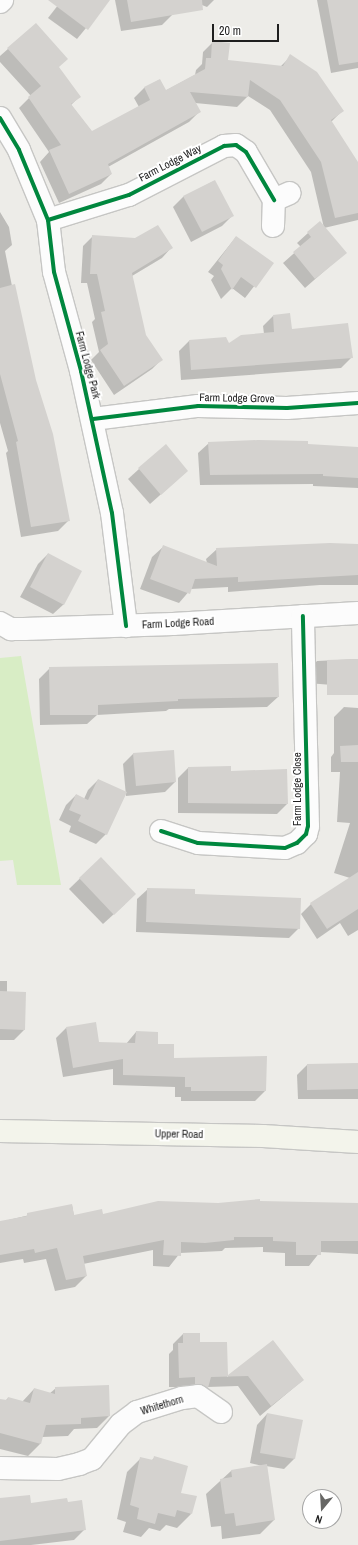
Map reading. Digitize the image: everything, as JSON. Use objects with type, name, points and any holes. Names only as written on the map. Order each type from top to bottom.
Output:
[{"type":"main road","name":"Upper Road","points":[[0,1130],[263,1136],[358,1142]]},
{"type":"street","name":"Farm Lodge Park","points":[[0,118],[19,150],[48,220],[54,272],[92,420],[112,513],[126,626]]},
{"type":"street","name":"Farm Lodge Way","points":[[48,220],[129,195],[224,146],[236,144],[246,152],[282,197],[273,226]]},
{"type":"street","name":"Farm Lodge Grove","points":[[92,420],[198,406],[287,408],[358,403]]},
{"type":"street","name":"Farm Lodge Road","points":[[0,623],[11,629],[126,626],[358,613]]},
{"type":"street","name":"Farm Lodge Close","points":[[158,831],[198,843],[285,848],[297,843],[306,834],[308,826],[303,616]]},
{"type":"street","name":"Whitethorn","points":[[0,1468],[58,1469],[79,1464],[92,1458],[121,1424],[137,1412],[182,1398],[198,1396],[221,1412]]},
{"type":"green space","points":[[21,656],[61,885],[17,885],[13,860],[0,861],[0,658]]},
{"type":"building","points":[[48,0],[110,0],[88,30]]},
{"type":"building","points":[[127,0],[202,0],[203,10],[131,22]]},
{"type":"building","points":[[327,0],[358,0],[358,62],[339,65]]},
{"type":"building","points":[[36,23],[68,59],[59,67],[81,97],[71,104],[92,131],[150,100],[144,87],[160,79],[166,90],[205,69],[206,58],[211,58],[212,41],[230,43],[228,60],[283,66],[290,54],[317,72],[344,111],[331,120],[358,162],[358,213],[335,218],[321,162],[280,100],[250,80],[248,97],[190,92],[201,112],[108,164],[112,174],[69,194],[49,150],[61,145],[28,97],[41,86],[7,48]]},
{"type":"building","points":[[215,180],[234,216],[202,232],[183,196]]},
{"type":"building","points":[[320,221],[347,253],[315,279],[293,252],[311,237],[307,232]]},
{"type":"building","points":[[158,225],[173,248],[132,273],[146,335],[163,360],[124,386],[100,350],[108,344],[101,312],[105,311],[97,274],[90,274],[92,235],[135,238]]},
{"type":"building","points":[[236,236],[274,263],[256,288],[241,277],[232,290],[221,269],[223,265],[218,261]]},
{"type":"building","points":[[15,284],[36,380],[53,434],[70,521],[31,527],[16,442],[18,441],[0,374],[0,288]]},
{"type":"building","points":[[290,313],[292,329],[348,323],[353,358],[191,370],[189,340],[226,337],[229,343],[241,335],[274,332],[273,315]]},
{"type":"building","points":[[258,440],[308,441],[308,444],[358,447],[358,478],[323,476],[323,474],[210,475],[208,442]]},
{"type":"building","points":[[166,444],[188,471],[161,495],[138,468]]},
{"type":"building","points":[[330,543],[358,544],[358,575],[238,582],[238,577],[195,579],[190,594],[150,579],[163,545],[217,566],[216,548]]},
{"type":"building","points":[[48,553],[82,571],[64,605],[30,587]]},
{"type":"building","points":[[358,659],[358,695],[327,695],[327,660]]},
{"type":"building","points":[[278,663],[279,697],[178,699],[178,701],[98,705],[98,715],[50,715],[49,667]]},
{"type":"building","points":[[358,745],[358,762],[341,762],[340,746]]},
{"type":"building","points":[[174,750],[176,782],[136,786],[133,753]]},
{"type":"building","points":[[231,766],[231,771],[287,769],[288,804],[188,803],[188,767]]},
{"type":"building","points":[[98,779],[127,792],[107,835],[78,821],[81,815],[69,810],[76,794],[88,800]]},
{"type":"building","points":[[101,857],[136,894],[114,915],[79,878]]},
{"type":"building","points":[[358,872],[358,909],[327,929],[310,903]]},
{"type":"building","points":[[147,888],[195,889],[195,894],[301,898],[300,929],[146,922]]},
{"type":"building","points":[[0,991],[26,992],[25,1030],[0,1029]]},
{"type":"building","points":[[96,1022],[99,1042],[135,1043],[136,1031],[158,1032],[158,1044],[174,1044],[174,1058],[267,1056],[266,1091],[191,1091],[191,1087],[185,1087],[185,1077],[123,1075],[123,1059],[73,1068],[66,1027]]},
{"type":"building","points":[[358,1063],[358,1089],[307,1090],[307,1064]]},
{"type":"building","points":[[260,1199],[260,1201],[358,1203],[358,1241],[321,1241],[321,1255],[296,1255],[296,1242],[273,1241],[273,1237],[234,1237],[234,1240],[205,1243],[181,1242],[181,1256],[163,1255],[164,1240],[83,1256],[87,1276],[66,1280],[57,1248],[35,1253],[34,1249],[0,1255],[0,1221],[27,1216],[27,1213],[72,1204],[74,1215],[102,1209],[103,1214],[158,1201],[218,1203]]},
{"type":"building","points":[[183,1333],[200,1333],[200,1342],[227,1342],[228,1375],[273,1340],[304,1380],[271,1406],[248,1376],[211,1377],[208,1388],[195,1384],[195,1377],[179,1378],[178,1343],[183,1343]]},
{"type":"building","points":[[109,1385],[110,1416],[81,1418],[81,1424],[46,1425],[41,1444],[0,1433],[0,1399],[7,1400],[8,1397],[30,1403],[34,1388],[55,1394],[55,1387]]},
{"type":"building","points":[[267,1413],[303,1420],[295,1459],[260,1453]]},
{"type":"building","points":[[154,1456],[188,1466],[181,1493],[197,1496],[192,1514],[177,1510],[175,1517],[158,1513],[155,1524],[137,1519],[139,1508],[130,1505],[140,1457],[153,1460]]},
{"type":"building","points":[[267,1464],[275,1520],[236,1526],[234,1513],[225,1514],[220,1479],[232,1477],[231,1470]]},
{"type":"building","points":[[30,1495],[31,1503],[67,1498],[68,1502],[82,1500],[86,1530],[0,1541],[0,1498]]},
{"type":"cycle path","points":[[0,118],[19,150],[48,220],[54,272],[81,371],[112,513],[126,626]]},
{"type":"cycle path","points":[[48,220],[129,195],[224,146],[236,145],[246,152],[274,200]]},
{"type":"cycle path","points":[[93,419],[198,406],[287,408],[358,403]]},
{"type":"cycle path","points":[[161,831],[198,843],[285,848],[297,843],[306,834],[308,826],[303,616]]}]
